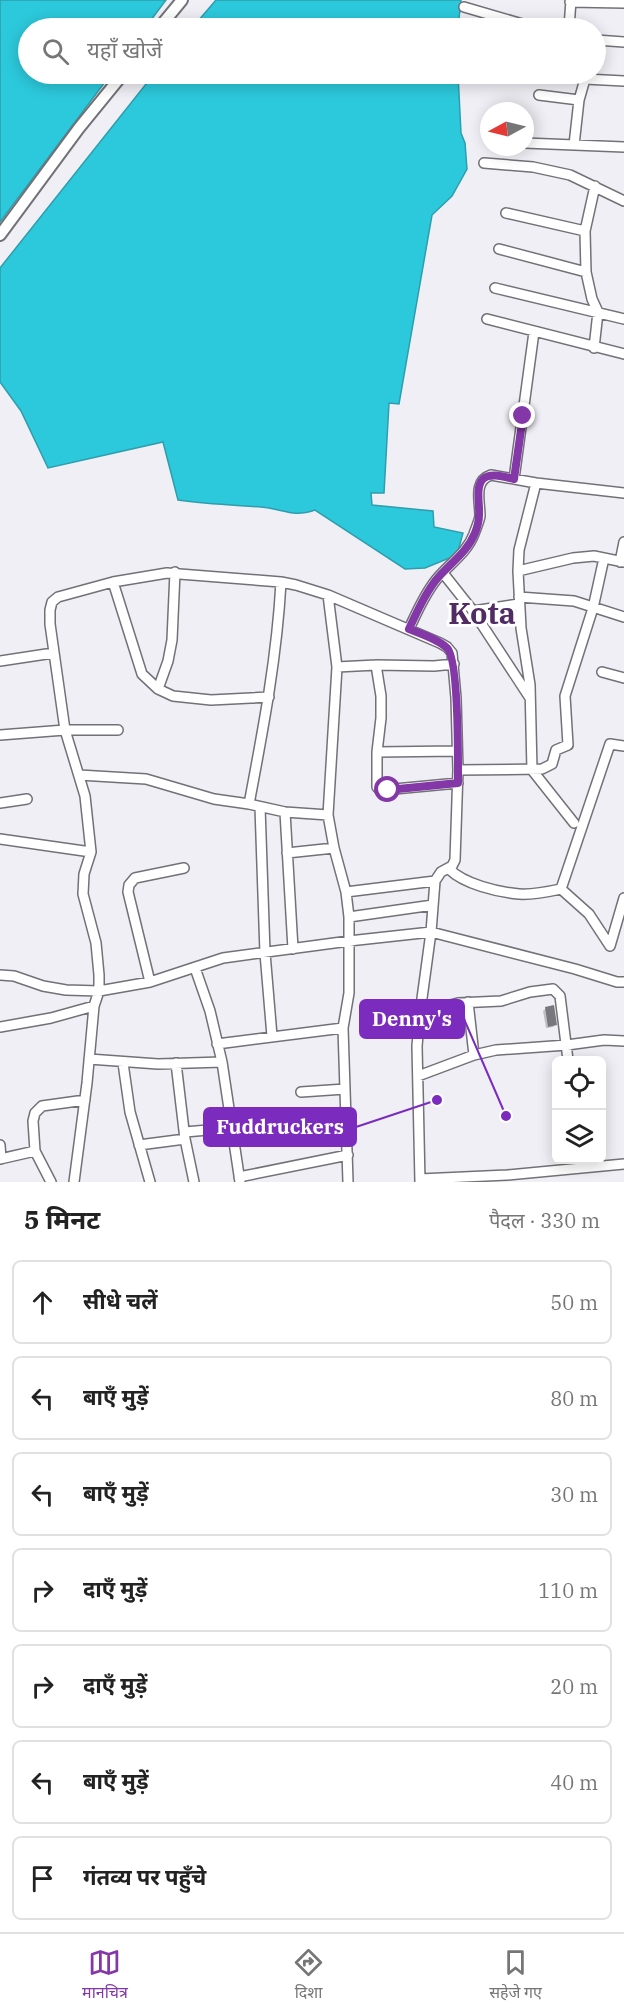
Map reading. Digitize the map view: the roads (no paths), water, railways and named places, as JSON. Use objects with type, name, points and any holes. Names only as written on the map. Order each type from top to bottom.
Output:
[{"type":"street","points":[[167,18],[182,0]]},
{"type":"street","points":[[569,18],[570,1],[624,3]]},
{"type":"street","points":[[464,7],[502,18]]},
{"type":"street","points":[[606,41],[624,42]]},
{"type":"street","points":[[606,80],[624,81]]},
{"type":"street","points":[[0,235],[78,128],[115,84]]},
{"type":"street","points":[[574,145],[579,100],[584,84]]},
{"type":"street","points":[[539,95],[579,100]]},
{"type":"street","points":[[534,143],[624,147]]},
{"type":"street","points":[[484,163],[533,167],[570,175],[624,201]]},
{"type":"street","points":[[594,348],[598,312],[592,299],[586,272],[585,231],[595,186]]},
{"type":"street","points":[[506,213],[585,231]]},
{"type":"street","points":[[499,249],[586,272]]},
{"type":"street","points":[[495,288],[624,319]]},
{"type":"street","points":[[487,320],[624,354]]},
{"type":"street","points":[[514,479],[534,332]]},
{"type":"street","points":[[409,629],[426,594],[467,549],[474,536],[480,518],[479,491],[481,481],[485,477],[491,475],[536,483],[624,493]]},
{"type":"street","points":[[536,483],[519,550],[518,571],[530,698],[532,770],[574,823]]},
{"type":"street","points":[[518,571],[573,558],[594,556],[622,562],[624,542]]},
{"type":"street","points":[[458,770],[532,770],[549,767],[552,765],[556,750],[568,745],[565,696],[592,608],[604,558]]},
{"type":"street","points":[[158,689],[168,661],[172,640],[175,572]]},
{"type":"street","points":[[74,1182],[94,1006],[99,992],[96,943],[82,894],[84,874],[91,852],[85,796],[65,730],[53,653],[50,610],[52,602],[58,597],[112,582],[175,572],[296,585],[328,595],[409,629],[447,647],[452,653],[458,770],[455,860],[449,869],[441,872],[435,881],[420,1013],[417,1046],[420,1180],[507,1178],[579,1164]]},
{"type":"street","points":[[443,573],[472,611],[530,698]]},
{"type":"street","points":[[112,582],[142,674],[158,689],[173,696],[211,700],[269,697]]},
{"type":"street","points":[[249,804],[269,697],[279,623],[281,582]]},
{"type":"street","points":[[328,595],[337,667],[328,815],[346,892],[349,917],[349,993],[344,1028],[348,1182]]},
{"type":"street","points":[[472,611],[519,600],[574,601],[624,617]]},
{"type":"street","points":[[0,661],[53,653]]},
{"type":"street","points":[[337,667],[376,664],[434,666],[454,664]]},
{"type":"street","points":[[376,664],[381,696],[377,787],[380,790],[458,783]]},
{"type":"street","points":[[602,672],[624,678]]},
{"type":"street","points":[[0,735],[65,730],[118,730]]},
{"type":"street","points":[[561,889],[610,744],[624,746]]},
{"type":"street","points":[[377,752],[457,751]]},
{"type":"street","points":[[79,775],[146,779],[214,799],[285,812],[328,815]]},
{"type":"street","points":[[0,803],[27,799]]},
{"type":"street","points":[[260,807],[265,953],[272,1036]]},
{"type":"street","points":[[285,812],[293,949]]},
{"type":"street","points":[[0,839],[91,852]]},
{"type":"street","points":[[287,853],[334,848]]},
{"type":"street","points":[[150,982],[128,892],[129,885],[135,878],[184,868]]},
{"type":"street","points":[[449,869],[463,880],[518,894],[561,889]]},
{"type":"street","points":[[346,892],[435,881]]},
{"type":"street","points":[[561,889],[589,914],[610,946],[624,898]]},
{"type":"street","points":[[349,917],[433,905]]},
{"type":"street","points":[[0,975],[14,976],[43,986],[66,990],[99,992],[150,982],[223,958],[431,932],[624,982]]},
{"type":"street","points":[[195,968],[210,1011],[222,1062],[240,1180],[348,1155]]},
{"type":"street","points":[[420,1013],[468,1002],[501,1001],[530,992],[553,989],[560,996],[568,1056]]},
{"type":"street","points":[[468,1002],[474,1055]]},
{"type":"street","points":[[0,1027],[51,1018],[94,1006]]},
{"type":"street","points":[[217,1044],[344,1028]]},
{"type":"street","points":[[418,1076],[474,1055],[496,1050],[604,1040],[624,1041]]},
{"type":"street","points":[[89,1059],[123,1063],[222,1062]]},
{"type":"street","points":[[123,1063],[130,1112],[150,1182]]},
{"type":"street","points":[[176,1063],[185,1135],[194,1182]]},
{"type":"street","points":[[300,1092],[345,1089]]},
{"type":"street","points":[[51,1182],[35,1151],[33,1121],[35,1113],[42,1106],[85,1100]]},
{"type":"street","points":[[139,1145],[231,1128]]},
{"type":"street","points":[[0,1145],[1,1159],[35,1151]]},
{"type":"street","points":[[606,1164],[624,1164]]},
{"type":"water","points":[[0,0],[166,0],[152,18],[18,18],[18,84],[104,84],[0,222]]},
{"type":"water","points":[[216,0],[461,0],[459,18],[201,18]]},
{"type":"water","points":[[146,84],[459,84],[461,133],[465,143],[467,169],[452,196],[432,215],[399,404],[389,403],[384,493],[371,493],[372,505],[433,511],[434,527],[463,533],[457,555],[425,568],[405,569],[315,510],[294,513],[261,507],[178,500],[163,442],[48,468],[21,411],[0,382],[0,268]]},
{"type":"place","name":"Fuddruckers","points":[[437,1100]]},
{"type":"place","name":"Denny's","points":[[506,1116]]},
{"type":"district","name":"Kota","points":[[482,612]]}]
